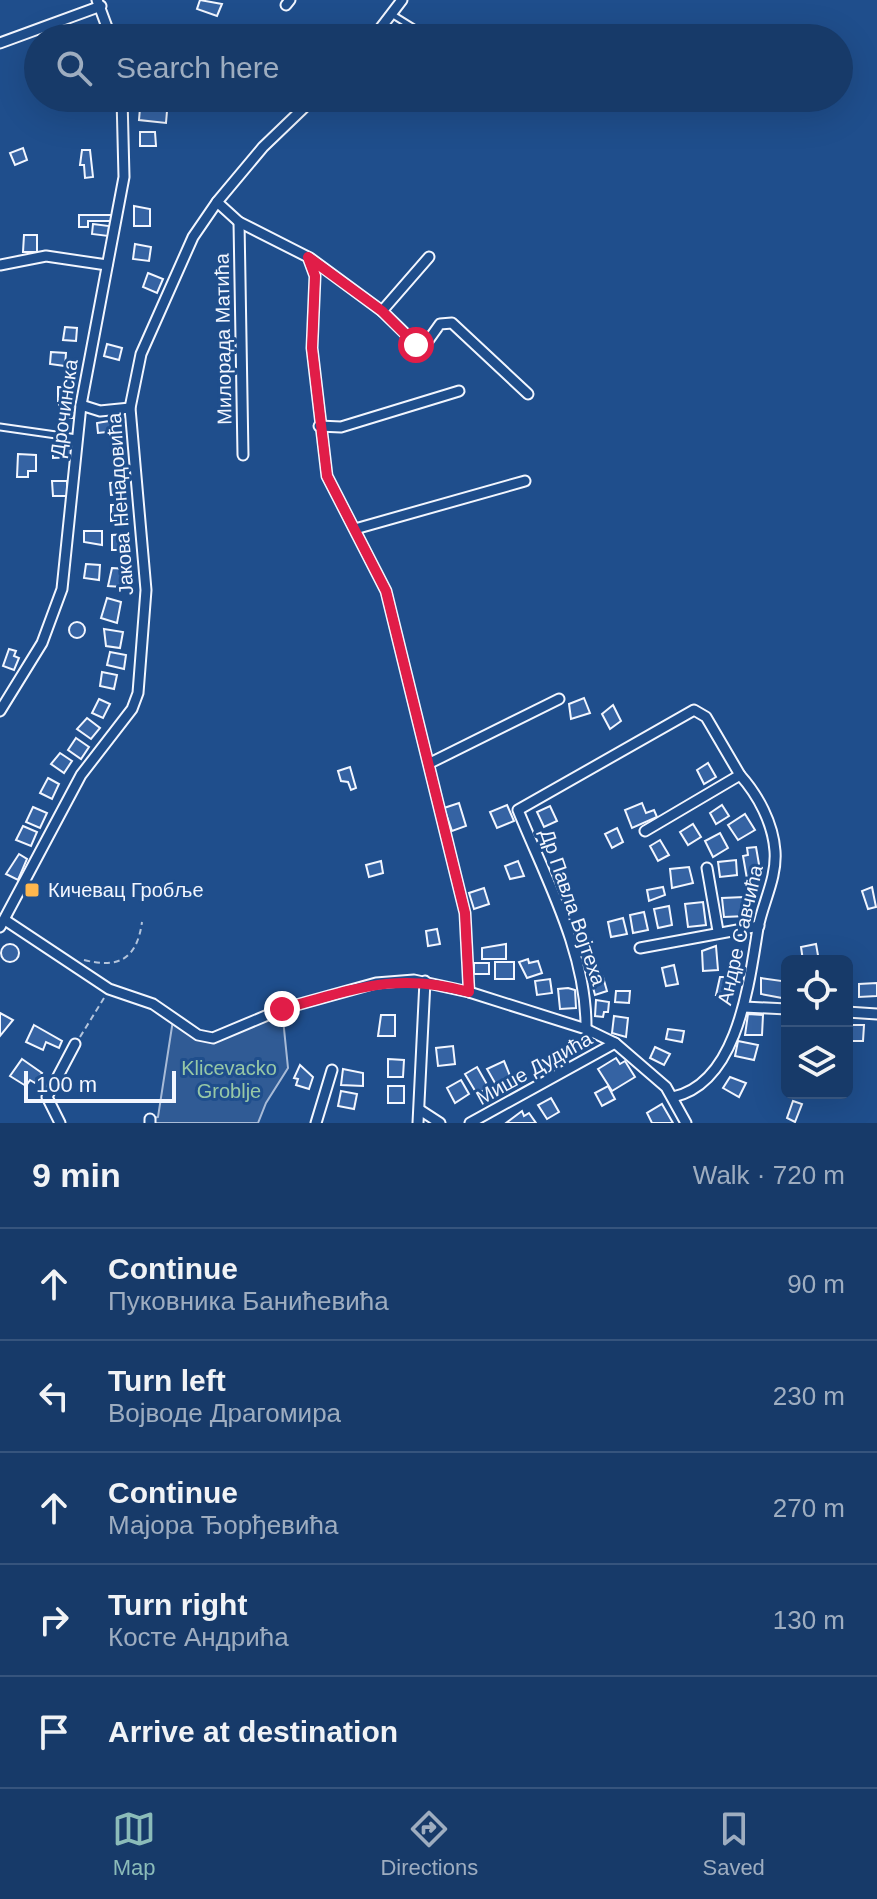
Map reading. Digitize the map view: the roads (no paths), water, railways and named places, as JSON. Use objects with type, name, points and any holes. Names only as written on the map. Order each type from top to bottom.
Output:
[{"type":"street","points":[[385,24],[402,0]]},
{"type":"street","points":[[47,24],[99,3],[106,24]]},
{"type":"street","points":[[0,43],[24,33]]},
{"type":"street","name":"Дрочинска","points":[[0,711],[42,643],[62,589],[81,405],[124,177],[122,112]]},
{"type":"street","name":"Јакова Ненадовића","points":[[3,924],[81,775],[132,709],[138,693],[146,590],[130,408],[141,354],[164,295],[193,237],[217,202],[263,147],[299,112]]},
{"type":"street","points":[[217,202],[239,222],[308,257],[382,311],[418,346],[425,345],[440,324],[452,323],[528,394]]},
{"type":"street","name":"Милорада Матића","points":[[239,222],[243,455]]},
{"type":"street","points":[[0,265],[46,256],[107,265]]},
{"type":"street","points":[[308,257],[315,276],[312,348],[327,476],[386,591],[465,913],[469,992]]},
{"type":"street","points":[[382,311],[429,257]]},
{"type":"street","points":[[319,426],[341,427],[459,391]]},
{"type":"street","points":[[81,405],[100,411],[130,408]]},
{"type":"street","points":[[355,529],[525,481]]},
{"type":"street","points":[[430,763],[559,699]]},
{"type":"street","name":"Андре Савчића","points":[[673,1097],[695,1091],[710,1078],[744,1007],[759,926],[774,873],[775,845],[769,823],[706,717],[694,710]]},
{"type":"street","name":"Др Павла Војтеха","points":[[586,1029],[587,1003],[580,970],[518,810],[694,710]]},
{"type":"street","points":[[645,831],[740,775]]},
{"type":"street","points":[[707,868],[718,931]]},
{"type":"street","points":[[3,924],[59,954],[109,989],[153,1004],[198,1035],[213,1038],[282,1009],[376,983],[425,981],[469,992],[586,1029],[615,1043],[656,1076],[673,1097],[686,1123]]},
{"type":"street","points":[[640,948],[718,931],[759,926]]},
{"type":"street","points":[[418,1123],[425,981]]},
{"type":"street","points":[[744,1007],[781,1009]]},
{"type":"street","points":[[853,1012],[877,1014]]},
{"type":"street","name":"Мише Дудића","points":[[470,1123],[615,1043]]},
{"type":"street","points":[[60,1123],[47,1097],[75,1044]]},
{"type":"street","points":[[316,1123],[332,1070]]},
{"type":"street","points":[[420,1110],[440,1123]]},
{"type":"lane","points":[[393,15],[407,24]]},
{"type":"lane","points":[[0,427],[77,438]]},
{"type":"place","name":"Кичевац Гробље","points":[[32,890]]},
{"type":"park label","name":"Klicevacko Groblje","points":[[229,1080]]}]
